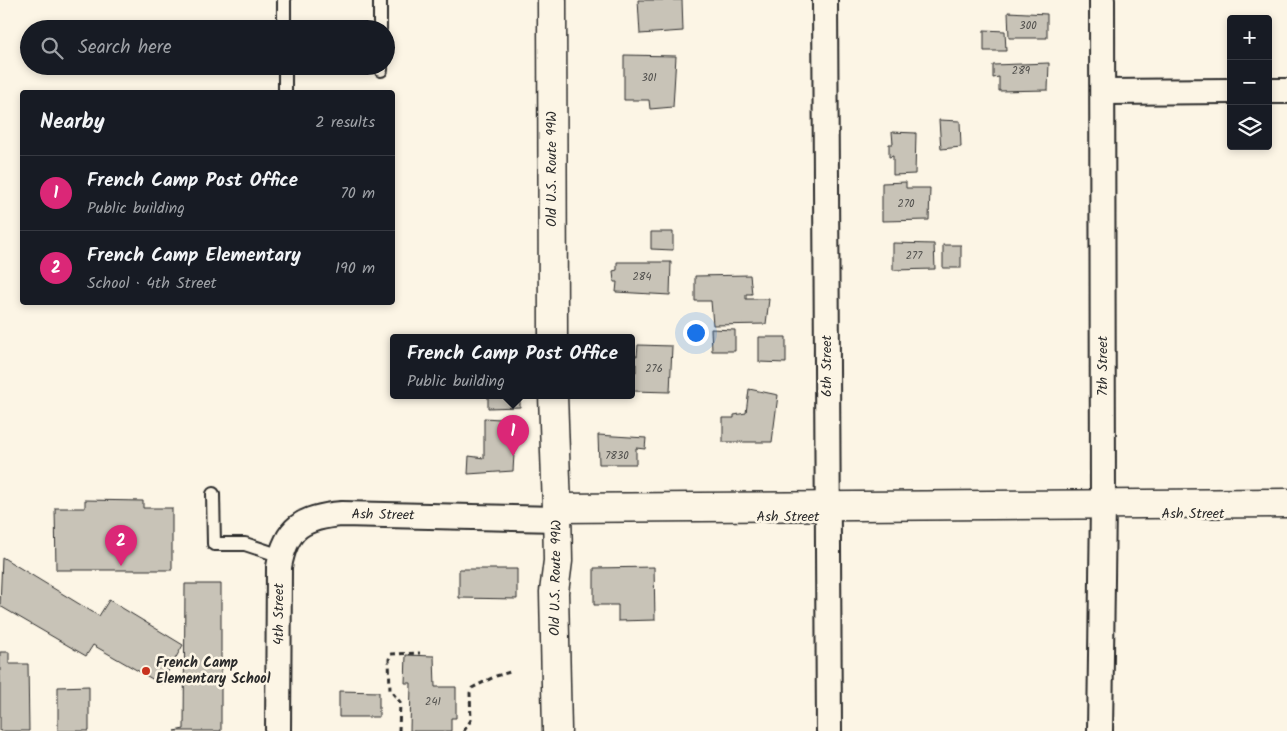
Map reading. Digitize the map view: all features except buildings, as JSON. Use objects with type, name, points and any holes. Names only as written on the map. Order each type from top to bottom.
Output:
[{"type":"street","name":"Old U.S. Route 99W","points":[[552,0],[553,334]]},
{"type":"street","name":"6th Street","points":[[825,0],[829,731]]},
{"type":"street","name":"7th Street","points":[[1100,731],[1103,509],[1104,92],[1102,0]]},
{"type":"street","points":[[1104,92],[1227,91]]},
{"type":"street","points":[[1272,91],[1287,91]]},
{"type":"street","name":"Old U.S. Route 99W","points":[[553,399],[558,561],[554,592],[557,731]]},
{"type":"street","name":"Ash Street","points":[[293,531],[307,520],[342,514],[1103,509],[1287,503]]},
{"type":"street","name":"Ash Street","points":[[1103,509],[1287,514]]},
{"type":"street","name":"4th Street","points":[[278,731],[281,556],[285,542],[293,531]]},
{"type":"lane","points":[[284,0],[284,20]]},
{"type":"lane","points":[[380,0],[380,20]]},
{"type":"lane","points":[[284,75],[285,90]]},
{"type":"lane","points":[[213,494],[214,544],[245,544],[281,556]]},
{"type":"path","points":[[400,731],[400,702],[390,690],[389,659],[391,654],[420,653]]},
{"type":"path","points":[[464,731],[471,720],[470,693],[472,688],[496,676],[510,672]]},
{"type":"place","name":"French Camp Post Office","points":[[513,456]]},
{"type":"place","name":"French Camp Elementary","points":[[121,566]]},
{"type":"place","name":"French Camp Elementary School","points":[[146,671]]}]
